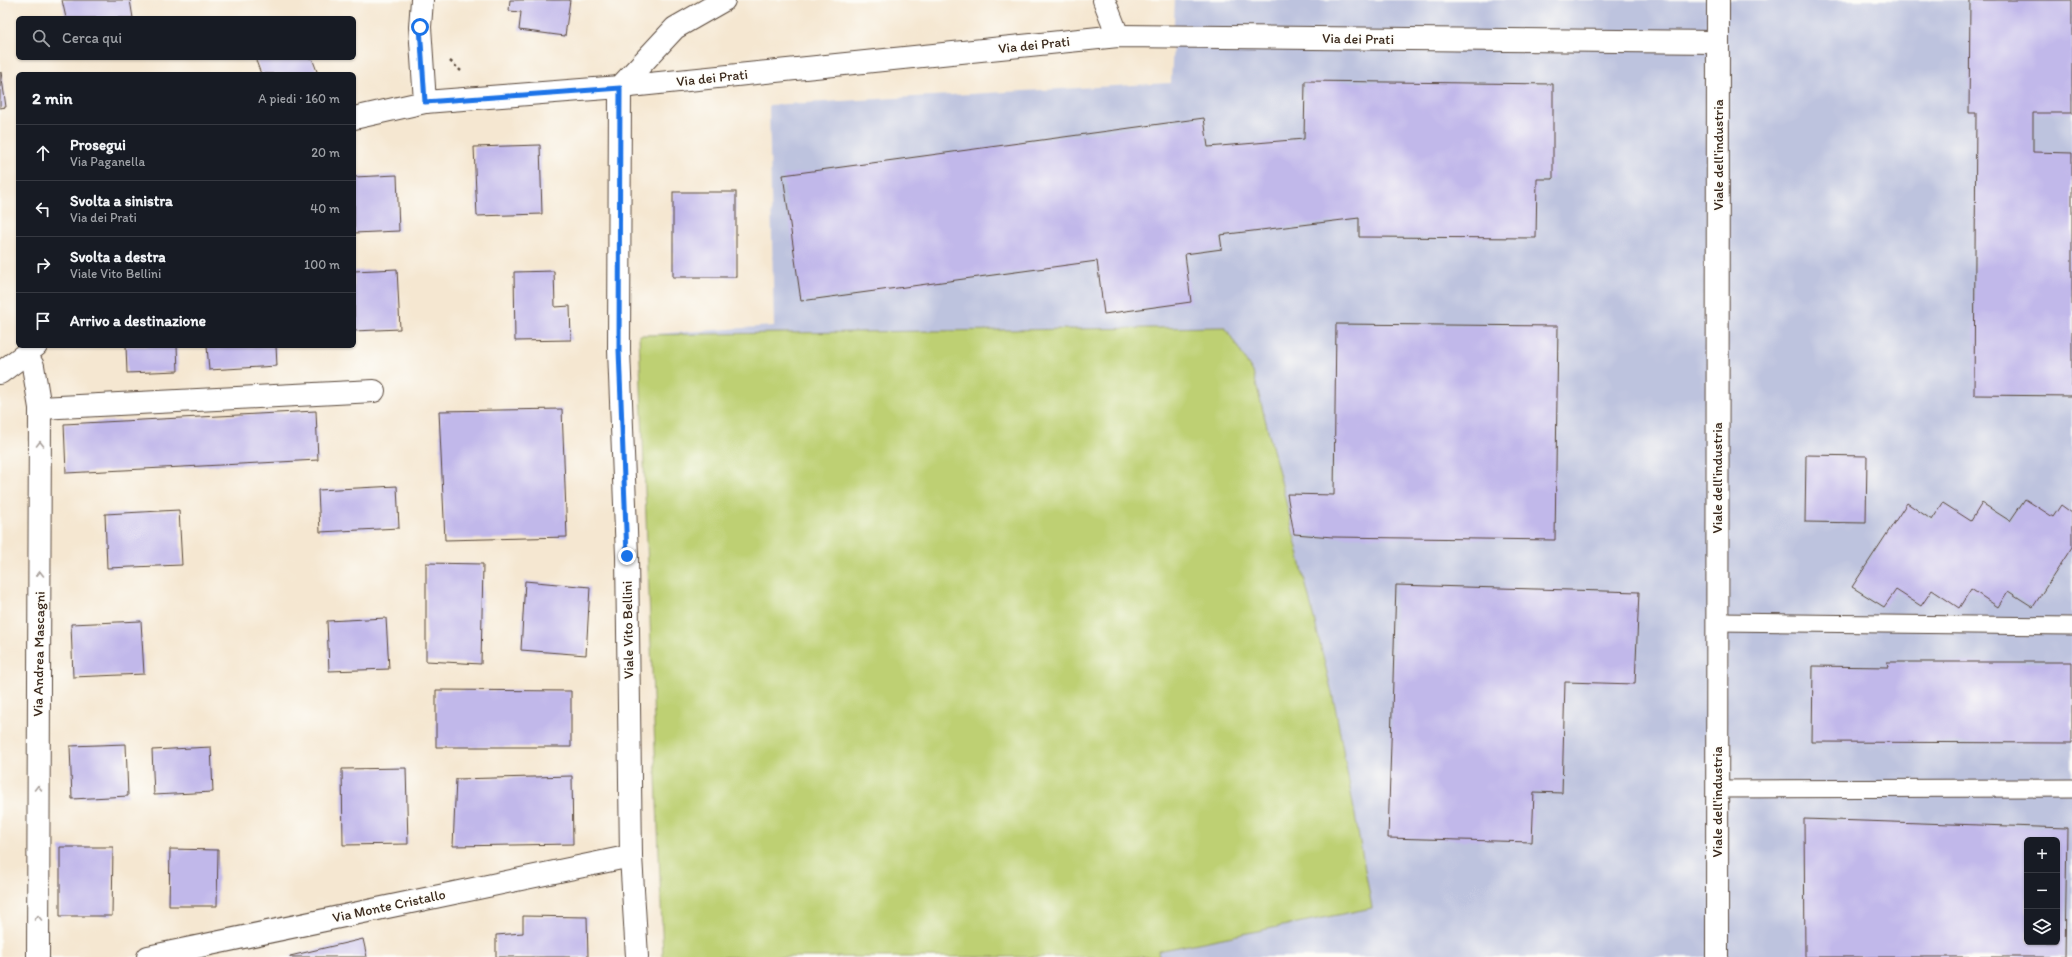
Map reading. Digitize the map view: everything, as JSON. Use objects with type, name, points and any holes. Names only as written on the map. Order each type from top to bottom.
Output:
[{"type":"street","points":[[422,0],[420,27],[425,102]]},
{"type":"street","points":[[620,88],[676,28],[724,0]]},
{"type":"street","points":[[1104,0],[1118,36]]},
{"type":"street","name":"Viale dell'industria","points":[[1717,957],[1718,0]]},
{"type":"street","name":"Via dei Prati","points":[[356,118],[425,102],[620,88],[1118,36],[1718,42]]},
{"type":"street","name":"Viale Vito Bellini","points":[[620,88],[619,350],[627,556],[631,856],[637,957]]},
{"type":"street","points":[[0,373],[31,350]]},
{"type":"street","name":"Via Andrea Mascagni","points":[[31,350],[40,408],[38,957]]},
{"type":"street","points":[[40,408],[374,391]]},
{"type":"street","name":"Via Monte Cristallo","points":[[148,957],[631,856]]},
{"type":"lane","points":[[1717,622],[2072,626]]},
{"type":"lane","points":[[1717,789],[2072,788]]},
{"type":"shaded area","points":[[1175,0],[2072,0],[2072,957],[663,957],[639,335],[774,326],[769,105],[1171,83]]},
{"type":"green space","points":[[1225,327],[1253,372],[1280,477],[1335,706],[1372,908],[1158,951],[1159,957],[663,957],[639,335]]},
{"type":"building","points":[[62,0],[130,0],[133,16],[66,16]]},
{"type":"building","points":[[510,0],[570,0],[565,36],[519,30],[521,12],[509,11]]},
{"type":"building","points":[[1970,0],[2072,0],[2072,113],[2033,113],[2033,152],[2072,153],[2072,396],[1974,395],[1976,113],[1969,113]]},
{"type":"building","points":[[256,60],[313,60],[317,72],[260,72]]},
{"type":"building","points":[[1,72],[6,107],[0,108],[0,73]]},
{"type":"building","points":[[1305,81],[1553,84],[1553,179],[1537,179],[1536,238],[1359,237],[1359,218],[1220,235],[1222,249],[1185,254],[1191,302],[1104,314],[1097,261],[801,301],[783,175],[1204,118],[1208,147],[1304,139]]},
{"type":"building","points":[[540,145],[542,214],[477,216],[474,147]]},
{"type":"building","points":[[397,175],[399,231],[356,233],[356,177]]},
{"type":"building","points":[[673,192],[736,192],[736,277],[673,277]]},
{"type":"building","points":[[397,269],[400,329],[356,331],[356,271]]},
{"type":"building","points":[[554,271],[555,307],[570,306],[571,340],[515,341],[514,272]]},
{"type":"building","points":[[1336,324],[1558,326],[1555,540],[1333,537],[1294,534],[1287,494],[1334,495]]},
{"type":"building","points":[[126,348],[177,348],[178,371],[127,373]]},
{"type":"building","points":[[207,348],[276,348],[277,366],[209,370]]},
{"type":"building","points":[[562,409],[567,537],[445,540],[439,411]]},
{"type":"building","points":[[316,411],[318,460],[66,473],[64,424]]},
{"type":"building","points":[[1806,455],[1867,456],[1866,523],[1805,522]]},
{"type":"building","points":[[397,486],[399,528],[320,532],[318,490]]},
{"type":"building","points":[[2025,499],[2053,517],[2061,505],[2072,513],[2072,547],[2033,607],[2008,591],[1998,607],[1971,589],[1959,608],[1932,590],[1921,606],[1896,590],[1884,607],[1852,587],[1907,503],[1932,520],[1943,503],[1971,521],[1982,503],[2010,521]]},
{"type":"building","points":[[179,510],[182,565],[107,568],[105,514]]},
{"type":"building","points":[[426,563],[483,564],[481,664],[426,661]]},
{"type":"building","points":[[525,581],[590,587],[586,655],[521,650]]},
{"type":"building","points":[[1396,585],[1639,592],[1635,684],[1565,682],[1562,793],[1534,792],[1532,842],[1388,838]]},
{"type":"building","points":[[386,618],[389,669],[329,671],[327,621]]},
{"type":"building","points":[[141,621],[144,674],[73,677],[71,624]]},
{"type":"building","points":[[1887,662],[2072,662],[2072,743],[1812,742],[1813,666],[1888,667]]},
{"type":"building","points":[[436,690],[571,691],[571,747],[436,747]]},
{"type":"building","points":[[126,744],[128,796],[72,799],[70,746]]},
{"type":"building","points":[[211,747],[213,792],[154,795],[152,750]]},
{"type":"building","points":[[406,768],[408,844],[343,845],[342,769]]},
{"type":"building","points":[[572,776],[573,844],[453,846],[456,779]]},
{"type":"building","points":[[1804,819],[2067,828],[2065,957],[1805,957]]},
{"type":"building","points":[[60,847],[113,847],[112,916],[60,916]]},
{"type":"building","points":[[170,849],[218,850],[217,906],[169,906]]},
{"type":"building","points":[[523,916],[587,917],[588,957],[496,957],[496,935],[523,933]]},
{"type":"building","points":[[363,939],[367,957],[290,957],[290,956]]},
{"type":"route","points":[[420,27],[425,102],[620,88],[619,350],[627,556]]}]
